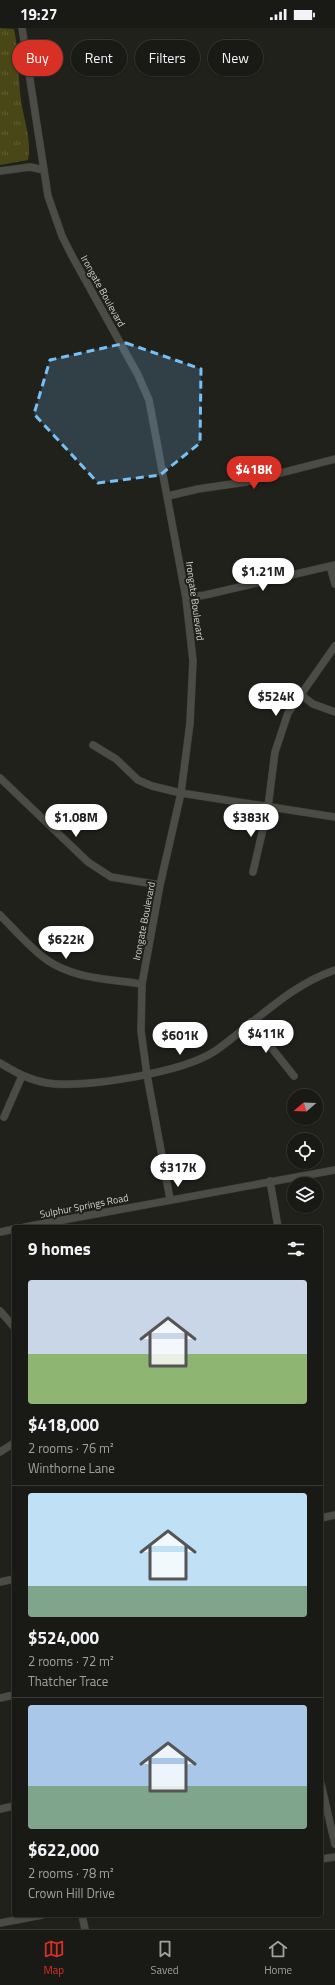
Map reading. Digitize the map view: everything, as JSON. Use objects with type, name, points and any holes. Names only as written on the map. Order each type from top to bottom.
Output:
[{"type":"street","name":"Irongate Boulevard","points":[[22,28],[48,196],[62,236],[138,375],[149,400],[186,598],[193,661],[190,723],[181,793],[160,885],[142,984],[141,1031],[147,1074],[170,1199]]},
{"type":"street","points":[[0,171],[30,167],[44,170]]},
{"type":"street","points":[[168,496],[198,489],[246,482],[335,459]]},
{"type":"street","points":[[186,598],[205,595],[332,565],[335,584]]},
{"type":"street","points":[[253,872],[268,808],[275,752],[288,713],[335,646]]},
{"type":"street","points":[[301,695],[313,704],[335,712]]},
{"type":"street","points":[[93,745],[116,759],[138,780],[181,793],[268,808],[335,817]]},
{"type":"street","points":[[0,778],[88,862],[111,877],[160,885]]},
{"type":"street","points":[[0,915],[46,960],[63,969],[78,975],[142,984]]},
{"type":"street","points":[[0,1063],[22,1076],[47,1083],[81,1085],[147,1074],[188,1064],[214,1052],[299,986],[335,970]]},
{"type":"street","points":[[251,1022],[294,1076]]},
{"type":"street","points":[[4,1117],[22,1076]]},
{"type":"street","name":"Sulphur Springs Road","points":[[35,1225],[170,1199],[335,1170]]},
{"type":"street","points":[[270,1181],[278,1225]]},
{"type":"street","points":[[0,1232],[12,1229]]},
{"type":"street","points":[[0,1311],[12,1325]]},
{"type":"street","points":[[0,1452],[12,1444]]},
{"type":"street","points":[[323,1518],[335,1515]]},
{"type":"street","points":[[0,1582],[12,1579]]},
{"type":"street","points":[[0,1698],[12,1695]]},
{"type":"street","points":[[323,1793],[335,1844]]},
{"type":"street","points":[[0,1809],[12,1806]]},
{"type":"street","points":[[323,1859],[335,1857]]},
{"type":"street","points":[[0,1923],[32,1917]]},
{"type":"street","points":[[82,1917],[85,1929]]},
{"type":"highlighted area","points":[[126,343],[201,369],[200,443],[160,475],[98,483],[34,414],[50,360]]},
{"type":"green space","points":[[0,28],[14,29],[16,40],[12,40],[12,76],[19,76],[21,101],[27,130],[29,153],[28,160],[0,165]]}]
